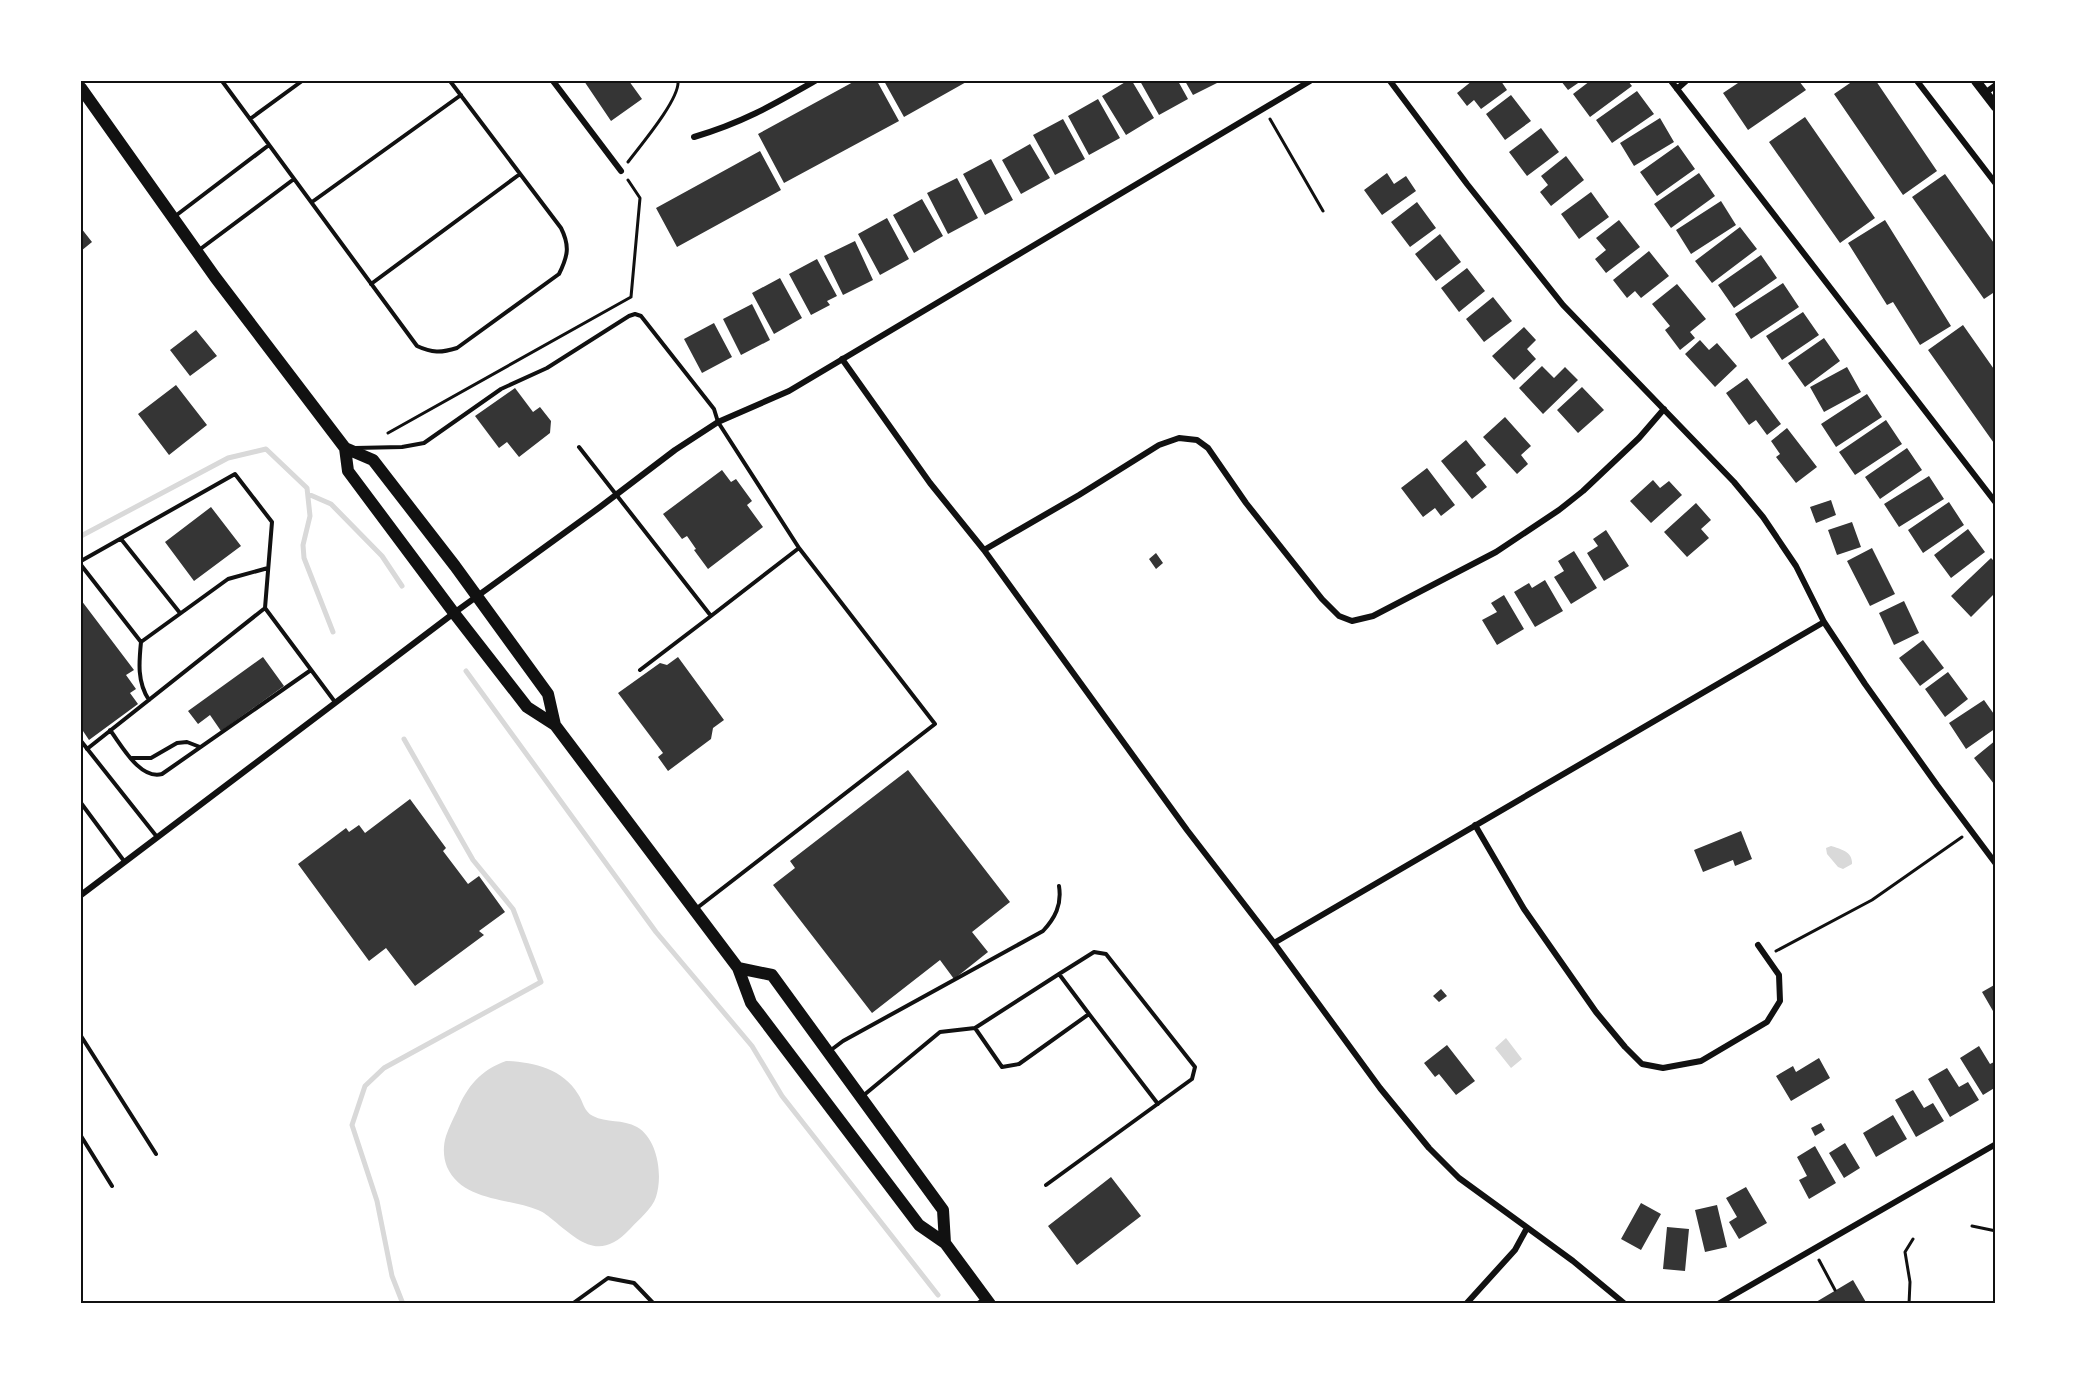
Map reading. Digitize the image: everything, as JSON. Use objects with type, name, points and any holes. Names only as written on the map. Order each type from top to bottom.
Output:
[{"type":"main road","points":[[81,88],[172,218],[345,448],[348,471],[453,613],[527,707],[555,725],[738,968],[751,1003],[919,1225],[945,1243],[984,1302]]},
{"type":"main road","points":[[345,448],[373,460],[548,694],[555,725]]},
{"type":"main road","points":[[738,968],[772,975],[943,1210],[945,1243]]},
{"type":"street","points":[[553,81],[621,171]]},
{"type":"street","points":[[694,137],[728,127],[758,114],[815,81]]},
{"type":"street","points":[[81,895],[453,613],[477,598],[675,450],[718,423],[789,391],[1310,81]]},
{"type":"street","points":[[1390,81],[1467,184],[1563,304],[1734,482],[1762,517],[1796,566],[1824,622],[1865,684],[1996,864]]},
{"type":"street","points":[[1671,81],[1996,503]]},
{"type":"street","points":[[1677,89],[1686,81]]},
{"type":"street","points":[[1917,81],[1996,184]]},
{"type":"street","points":[[1976,81],[1996,107]]},
{"type":"street","points":[[1985,93],[1996,85]]},
{"type":"street","points":[[842,359],[930,483],[984,550],[1187,830],[1274,943],[1380,1088],[1429,1148],[1459,1178],[1573,1261],[1625,1304]]},
{"type":"street","points":[[984,550],[1159,445],[1179,438],[1197,440],[1208,448],[1246,503],[1322,600],[1339,616],[1352,621],[1373,616],[1496,552],[1558,510],[1583,491],[1639,438],[1664,409]]},
{"type":"street","points":[[1274,943],[1824,622]]},
{"type":"street","points":[[1475,825],[1524,909],[1583,993],[1625,1047],[1642,1064],[1663,1068],[1701,1061],[1767,1022],[1780,1001],[1779,975],[1758,945]]},
{"type":"street","points":[[1718,1304],[1996,1144]]},
{"type":"street","points":[[1466,1304],[1515,1250],[1527,1228]]},
{"type":"lane","points":[[222,81],[417,346],[429,352],[442,353],[457,348],[559,274],[566,259],[567,240],[561,228],[450,81]]},
{"type":"lane","points":[[250,119],[302,81]]},
{"type":"lane","points":[[312,202],[461,95]]},
{"type":"lane","points":[[172,218],[269,145]]},
{"type":"lane","points":[[371,284],[520,174]]},
{"type":"lane","points":[[197,252],[294,179]]},
{"type":"lane","points":[[345,448],[402,447],[424,443],[501,388],[547,368],[635,314],[646,320],[684,369],[714,409],[718,423],[799,548],[935,724],[694,910]]},
{"type":"lane","points":[[579,447],[711,616]]},
{"type":"lane","points":[[149,700],[141,684],[139,673],[141,642],[81,563],[236,474],[272,522],[265,608],[335,702]]},
{"type":"lane","points":[[122,538],[180,613]]},
{"type":"lane","points":[[640,670],[799,548]]},
{"type":"lane","points":[[141,642],[228,579],[268,568]]},
{"type":"lane","points":[[87,749],[265,608]]},
{"type":"lane","points":[[110,730],[131,758],[148,773],[155,776],[162,774],[311,670]]},
{"type":"lane","points":[[81,741],[157,837]]},
{"type":"lane","points":[[131,758],[151,758],[177,743],[187,742],[200,747]]},
{"type":"lane","points":[[81,804],[125,862]]},
{"type":"lane","points":[[828,1053],[843,1041],[1043,931],[1053,921],[1058,908],[1059,886]]},
{"type":"lane","points":[[861,1097],[940,1032],[975,1028],[1094,952],[1106,954],[1195,1067],[1192,1079],[1046,1185]]},
{"type":"lane","points":[[1059,974],[1158,1104]]},
{"type":"lane","points":[[975,1028],[1002,1066],[1019,1064],[1089,1014]]},
{"type":"lane","points":[[81,1036],[156,1154]]},
{"type":"lane","points":[[81,1136],[112,1186]]},
{"type":"lane","points":[[572,1304],[608,1278],[634,1283],[654,1304]]},
{"type":"path","points":[[388,433],[631,297],[640,198],[621,171],[663,115],[679,87],[678,81]]},
{"type":"path","points":[[1264,108],[1323,211]]},
{"type":"path","points":[[1766,956],[1872,900],[1971,831]]},
{"type":"path","points":[[1972,1226],[1996,1231]]},
{"type":"path","points":[[1909,1304],[1910,1282],[1905,1252],[1913,1239]]},
{"type":"path","points":[[1813,1250],[1835,1290]]},
{"type":"shaded area","points":[[1831,846],[1848,854],[1852,864],[1843,869],[1838,867],[1827,854],[1826,848]]},
{"type":"shaded area","points":[[1506,1038],[1522,1059],[1511,1068],[1495,1048]]},
{"type":"shaded area","points":[[506,1061],[537,1065],[556,1073],[572,1085],[590,1114],[603,1120],[637,1127],[650,1140],[659,1169],[656,1197],[648,1210],[619,1239],[600,1246],[591,1245],[573,1236],[540,1211],[474,1192],[454,1178],[447,1167],[444,1152],[445,1140],[465,1094],[482,1074]]},
{"type":"building","points":[[584,81],[629,81],[642,99],[611,121]]},
{"type":"building","points":[[855,81],[877,81],[899,121],[784,183],[758,134]]},
{"type":"building","points":[[884,81],[968,81],[904,117]]},
{"type":"building","points":[[1127,81],[1132,81],[1154,118],[1126,135],[1102,96]]},
{"type":"building","points":[[1140,81],[1178,81],[1188,99],[1159,115]]},
{"type":"building","points":[[1185,81],[1221,81],[1193,95]]},
{"type":"building","points":[[1472,81],[1501,81],[1507,90],[1481,109],[1474,100],[1467,106],[1457,93]]},
{"type":"building","points":[[1561,81],[1581,81],[1568,90]]},
{"type":"building","points":[[1590,81],[1628,81],[1632,86],[1590,117],[1573,94]]},
{"type":"building","points":[[1741,81],[1799,81],[1806,90],[1748,130],[1723,93]]},
{"type":"building","points":[[1853,81],[1876,81],[1937,171],[1903,195],[1834,94]]},
{"type":"building","points":[[1637,91],[1654,114],[1612,143],[1596,120]]},
{"type":"building","points":[[1511,95],[1531,121],[1505,140],[1486,114]]},
{"type":"building","points":[[1098,99],[1120,138],[1089,155],[1068,116]]},
{"type":"building","points":[[1805,117],[1875,218],[1840,243],[1769,142]]},
{"type":"building","points":[[1660,118],[1674,142],[1634,166],[1620,143]]},
{"type":"building","points":[[1063,119],[1085,159],[1055,175],[1033,135]]},
{"type":"building","points":[[1541,128],[1559,152],[1527,176],[1509,152]]},
{"type":"building","points":[[1030,144],[1050,178],[1021,194],[1002,160]]},
{"type":"building","points":[[1678,145],[1695,169],[1657,196],[1640,172]]},
{"type":"building","points":[[760,151],[781,190],[677,247],[656,208]]},
{"type":"building","points":[[1566,156],[1584,180],[1551,206],[1540,192],[1548,185],[1541,176]]},
{"type":"building","points":[[991,159],[1013,200],[985,215],[963,174]]},
{"type":"building","points":[[1387,173],[1394,184],[1406,176],[1416,191],[1382,215],[1364,190]]},
{"type":"building","points":[[1699,173],[1715,196],[1671,228],[1654,204]]},
{"type":"building","points":[[1945,174],[1996,246],[1996,291],[1984,299],[1912,197]]},
{"type":"building","points":[[957,178],[978,218],[948,234],[927,193]]},
{"type":"building","points":[[1591,192],[1609,217],[1579,239],[1561,214]]},
{"type":"building","points":[[922,199],[943,236],[914,253],[893,215]]},
{"type":"building","points":[[1721,201],[1736,225],[1691,254],[1676,230]]},
{"type":"building","points":[[1417,202],[1436,228],[1410,247],[1391,222]]},
{"type":"building","points":[[887,218],[909,259],[880,275],[858,234]]},
{"type":"building","points":[[1619,220],[1640,247],[1606,273],[1595,259],[1606,250],[1596,238]]},
{"type":"building","points":[[1885,220],[1951,326],[1920,345],[1893,302],[1887,305],[1848,243]]},
{"type":"building","points":[[1740,227],[1757,249],[1712,283],[1695,261]]},
{"type":"building","points":[[81,228],[92,242],[81,251]]},
{"type":"building","points":[[1440,234],[1461,262],[1436,281],[1415,254]]},
{"type":"building","points":[[855,241],[873,280],[843,295],[824,256]]},
{"type":"building","points":[[1649,251],[1669,276],[1641,298],[1635,291],[1627,298],[1613,280]]},
{"type":"building","points":[[1761,255],[1777,278],[1734,308],[1718,285]]},
{"type":"building","points":[[817,259],[837,296],[827,301],[830,305],[811,315],[789,274]]},
{"type":"building","points":[[1467,268],[1485,291],[1459,312],[1441,288]]},
{"type":"building","points":[[780,278],[802,318],[774,334],[752,293]]},
{"type":"building","points":[[1783,283],[1799,307],[1751,339],[1735,314]]},
{"type":"building","points":[[1677,284],[1706,319],[1690,332],[1695,338],[1680,350],[1665,330],[1670,326],[1652,304]]},
{"type":"building","points":[[1493,297],[1512,321],[1484,342],[1466,319]]},
{"type":"building","points":[[752,304],[770,340],[741,355],[723,319]]},
{"type":"building","points":[[1803,312],[1819,335],[1782,360],[1766,336]]},
{"type":"building","points":[[714,323],[732,357],[702,373],[684,339]]},
{"type":"building","points":[[1963,325],[1996,372],[1996,446],[1928,350]]},
{"type":"building","points":[[1524,327],[1536,340],[1527,349],[1536,359],[1514,380],[1492,356]]},
{"type":"building","points":[[196,330],[217,356],[190,376],[170,350]]},
{"type":"building","points":[[1824,338],[1840,361],[1805,387],[1788,363]]},
{"type":"building","points":[[1700,340],[1709,350],[1717,343],[1737,366],[1715,387],[1685,354]]},
{"type":"building","points":[[1542,366],[1554,378],[1565,367],[1578,380],[1543,414],[1519,388]]},
{"type":"building","points":[[1847,367],[1861,392],[1824,412],[1810,387]]},
{"type":"building","points":[[1747,378],[1781,424],[1767,435],[1756,420],[1749,425],[1726,393]]},
{"type":"building","points":[[176,385],[207,425],[169,455],[138,414]]},
{"type":"building","points":[[1582,387],[1604,410],[1578,433],[1557,410]]},
{"type":"building","points":[[515,388],[533,412],[540,407],[551,421],[550,433],[519,457],[507,442],[499,448],[475,416]]},
{"type":"building","points":[[1867,394],[1882,417],[1836,447],[1821,424]]},
{"type":"building","points":[[1505,417],[1531,446],[1521,455],[1528,464],[1517,474],[1483,437]]},
{"type":"building","points":[[1886,420],[1902,444],[1855,475],[1839,452]]},
{"type":"building","points":[[1787,428],[1817,467],[1796,483],[1776,457],[1780,454],[1771,441]]},
{"type":"building","points":[[1466,440],[1486,465],[1476,473],[1487,487],[1472,499],[1441,461]]},
{"type":"building","points":[[1907,448],[1922,470],[1880,499],[1865,477]]},
{"type":"building","points":[[1427,468],[1455,505],[1441,516],[1435,508],[1423,517],[1401,488]]},
{"type":"building","points":[[722,470],[731,482],[736,479],[752,501],[747,505],[763,527],[708,569],[687,536],[682,539],[663,514]]},
{"type":"building","points":[[1929,476],[1944,499],[1899,527],[1884,504]]},
{"type":"building","points":[[1653,480],[1660,488],[1669,481],[1682,495],[1651,523],[1630,501]]},
{"type":"building","points":[[1831,500],[1836,515],[1816,523],[1810,507]]},
{"type":"building","points":[[1949,502],[1964,525],[1923,553],[1908,530]]},
{"type":"building","points":[[1696,503],[1711,520],[1701,529],[1709,538],[1687,557],[1664,532]]},
{"type":"building","points":[[211,507],[241,546],[194,581],[165,542]]},
{"type":"building","points":[[1852,522],[1861,547],[1837,555],[1828,530]]},
{"type":"building","points":[[1968,529],[1985,552],[1951,578],[1934,555]]},
{"type":"building","points":[[1606,530],[1629,566],[1604,581],[1587,553],[1598,546],[1593,539]]},
{"type":"building","points":[[1872,548],[1895,594],[1870,606],[1847,561]]},
{"type":"building","points":[[1574,551],[1597,588],[1571,604],[1554,577],[1564,571],[1558,561]]},
{"type":"building","points":[[1156,553],[1163,563],[1156,569],[1149,559]]},
{"type":"building","points":[[1991,558],[1996,563],[1996,592],[1971,617],[1951,596]]},
{"type":"building","points":[[1545,580],[1563,611],[1535,627],[1514,592],[1529,583],[1532,588]]},
{"type":"building","points":[[1504,595],[1524,629],[1497,645],[1482,620],[1497,612],[1491,603]]},
{"type":"building","points":[[81,600],[134,670],[126,675],[136,689],[130,693],[138,704],[89,740],[81,728]]},
{"type":"building","points":[[1904,601],[1919,633],[1894,645],[1879,613]]},
{"type":"building","points":[[1923,640],[1944,668],[1920,686],[1899,658]]},
{"type":"building","points":[[263,657],[284,686],[221,731],[210,715],[198,724],[188,711]]},
{"type":"building","points":[[678,657],[724,720],[713,728],[711,739],[668,771],[658,757],[663,753],[618,693],[660,663],[667,665]]},
{"type":"building","points":[[1948,672],[1968,699],[1945,717],[1925,689]]},
{"type":"building","points":[[1984,700],[1996,717],[1996,728],[1966,749],[1949,723]]},
{"type":"building","points":[[1996,740],[1996,782],[1994,784],[1974,758]]},
{"type":"building","points":[[908,770],[1010,902],[972,932],[988,952],[954,979],[940,960],[872,1013],[773,885],[795,868],[790,861]]},
{"type":"building","points":[[410,799],[446,848],[443,851],[468,884],[479,876],[505,912],[479,931],[484,935],[415,986],[386,948],[369,961],[298,864],[346,828],[349,832],[359,825],[365,833]]},
{"type":"building","points":[[1741,831],[1752,859],[1735,866],[1733,860],[1703,872],[1694,850]]},
{"type":"building","points":[[1996,984],[1996,1009],[1993,1011],[1982,992]]},
{"type":"building","points":[[1441,989],[1447,996],[1439,1002],[1433,996]]},
{"type":"building","points":[[1447,1045],[1475,1081],[1456,1095],[1439,1074],[1435,1077],[1424,1063]]},
{"type":"building","points":[[1979,1046],[1990,1064],[1996,1061],[1996,1087],[1983,1095],[1960,1058]]},
{"type":"building","points":[[1819,1058],[1830,1078],[1791,1101],[1776,1076],[1793,1066],[1796,1072]]},
{"type":"building","points":[[1947,1068],[1959,1087],[1968,1082],[1979,1100],[1950,1117],[1928,1079]]},
{"type":"building","points":[[1913,1090],[1924,1108],[1933,1103],[1944,1121],[1916,1137],[1895,1100]]},
{"type":"building","points":[[1893,1115],[1907,1139],[1876,1157],[1863,1133]]},
{"type":"building","points":[[1821,1123],[1825,1130],[1815,1136],[1811,1128]]},
{"type":"building","points":[[1845,1143],[1860,1168],[1844,1178],[1829,1153]]},
{"type":"building","points":[[1815,1146],[1836,1183],[1809,1199],[1799,1180],[1807,1176],[1797,1157]]},
{"type":"building","points":[[1111,1177],[1141,1216],[1077,1265],[1048,1226]]},
{"type":"building","points":[[1746,1187],[1767,1223],[1739,1239],[1729,1222],[1737,1217],[1726,1198]]},
{"type":"building","points":[[1641,1203],[1661,1214],[1641,1250],[1621,1239]]},
{"type":"building","points":[[1717,1205],[1727,1247],[1705,1252],[1695,1210]]},
{"type":"building","points":[[1667,1227],[1689,1229],[1685,1271],[1663,1269]]},
{"type":"building","points":[[1853,1280],[1867,1304],[1817,1304],[1816,1302]]},
{"type":"waterway","points":[[81,536],[228,458],[266,449],[307,488],[310,516],[303,545],[304,558],[333,632]]},
{"type":"waterway","points":[[308,494],[331,504],[382,556],[402,586]]},
{"type":"waterway","points":[[466,671],[656,932],[752,1046],[782,1096],[938,1295]]},
{"type":"waterway","points":[[403,1304],[392,1276],[377,1201],[352,1125],[365,1086],[384,1068],[541,982],[513,909],[473,860],[404,739]]}]
